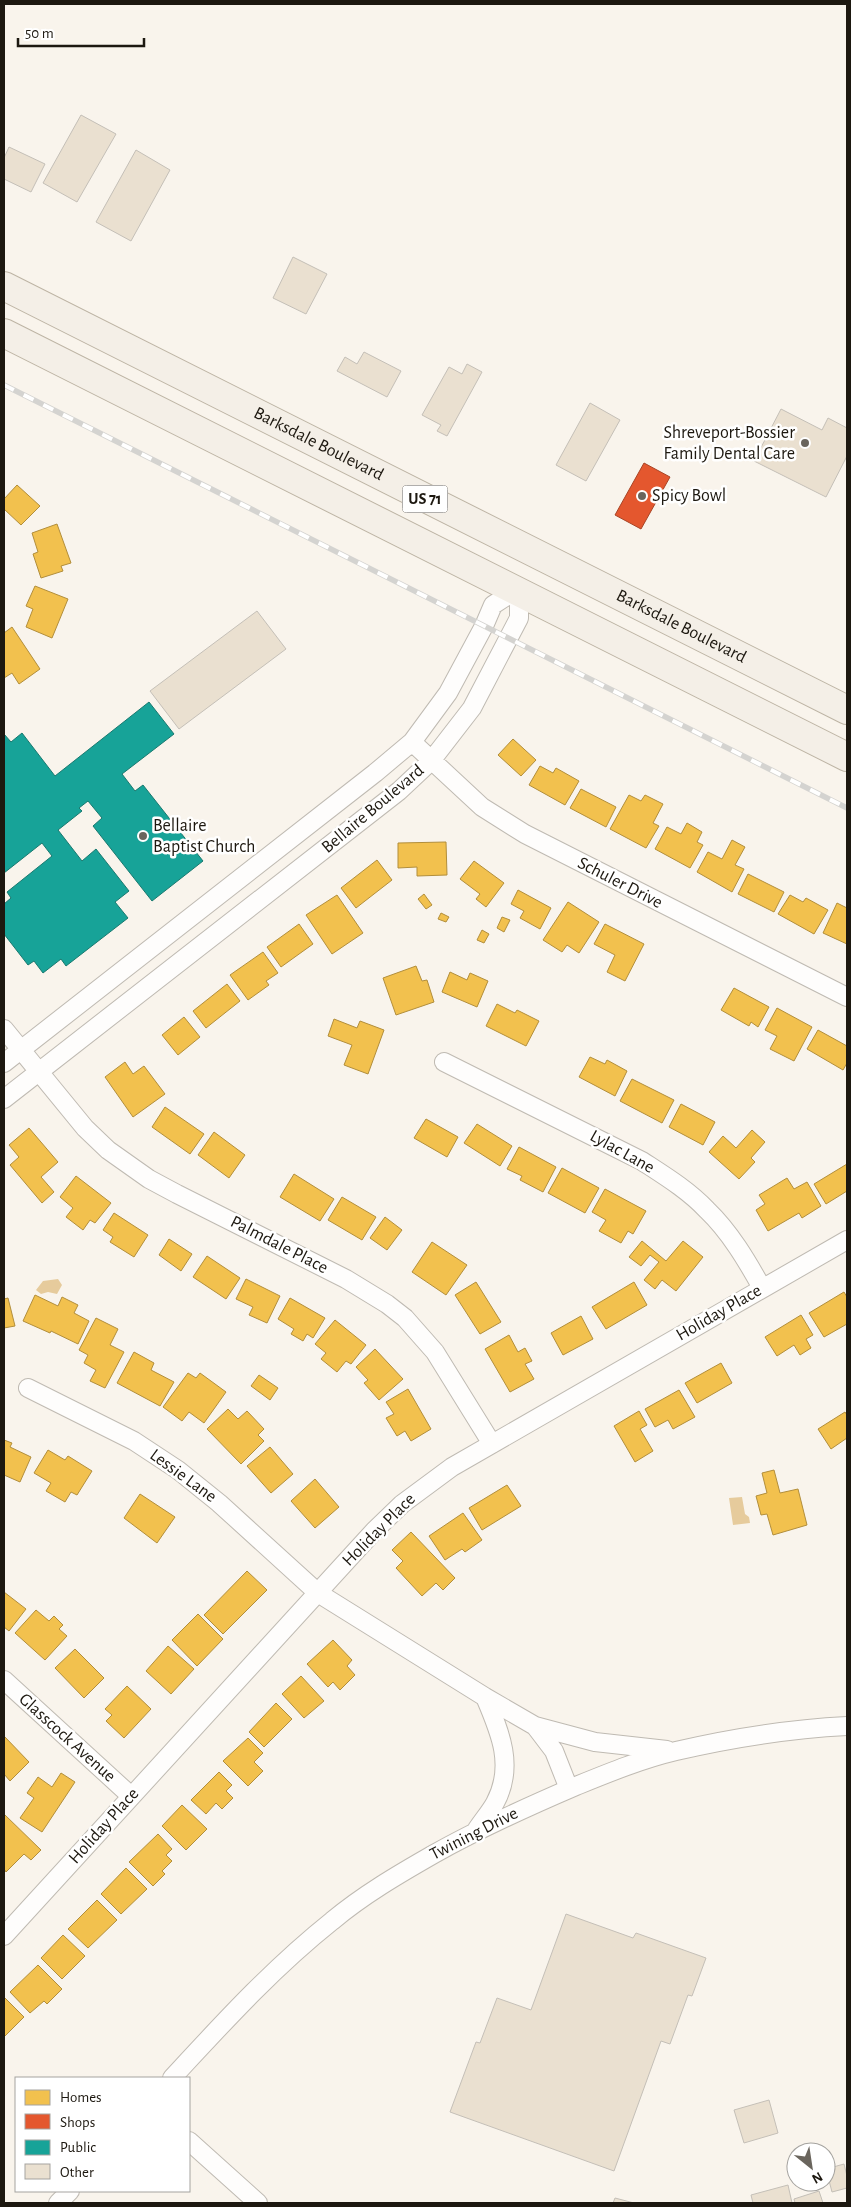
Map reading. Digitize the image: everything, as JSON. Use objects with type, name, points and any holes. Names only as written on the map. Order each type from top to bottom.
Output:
[{"type":"main road","name":"Barksdale Boulevard","points":[[4,286],[847,710]]},
{"type":"main road","name":"US 71","points":[[4,333],[847,757]]},
{"type":"main road","points":[[516,590],[536,554]]},
{"type":"street","name":"Bellaire Boulevard","points":[[4,1063],[298,834],[412,742],[448,693],[484,626],[493,605],[516,590],[519,618],[472,708],[431,761],[399,791],[4,1099]]},
{"type":"street","name":"Schuler Drive","points":[[412,742],[482,807],[525,834],[847,996]]},
{"type":"street","points":[[298,834],[315,857]]},
{"type":"street","points":[[217,897],[234,919]]},
{"type":"street","name":"Palmdale Place","points":[[4,1029],[85,1128],[108,1150],[150,1178],[346,1279],[387,1304],[404,1318],[435,1352],[492,1444]]},
{"type":"street","name":"Lylac Lane","points":[[444,1062],[635,1157],[672,1181],[691,1195],[714,1217],[739,1250],[762,1288]]},
{"type":"street","name":"Holiday Place","points":[[4,1936],[402,1504],[452,1467],[847,1240]]},
{"type":"street","name":"Lessie Lane","points":[[28,1388],[134,1442],[178,1470],[219,1503],[318,1593],[535,1726]]},
{"type":"street","name":"Glasscock Avenue","points":[[4,1680],[132,1796]]},
{"type":"street","points":[[477,1830],[496,1801],[503,1778],[506,1755],[499,1730],[485,1697]]},
{"type":"street","points":[[535,1726],[595,1742],[675,1751]]},
{"type":"street","points":[[535,1726],[554,1751],[569,1789]]},
{"type":"street","name":"Twining Drive","points":[[173,2077],[279,1966],[334,1919],[398,1875],[477,1830],[617,1769],[675,1751],[729,1740],[816,1727],[847,1726]]},
{"type":"street","points":[[190,2142],[258,2203]]},
{"type":"street","points":[[58,2203],[69,2192]]},
{"type":"shaded area","points":[[58,1279],[62,1285],[57,1294],[48,1292],[41,1294],[36,1290],[43,1281]]},
{"type":"shaded area","points":[[742,1497],[745,1514],[749,1517],[750,1523],[733,1525],[729,1498]]},
{"type":"building: Homes","points":[[17,485],[40,506],[21,525],[4,509],[4,499]]},
{"type":"building: Homes","points":[[57,524],[71,563],[61,566],[63,571],[41,578],[33,554],[38,552],[32,533]]},
{"type":"building: Homes","points":[[35,586],[68,599],[52,638],[26,627],[33,609],[26,606]]},
{"type":"building: Homes","points":[[12,627],[40,669],[19,684],[12,673],[4,678],[4,633]]},
{"type":"building: Homes","points":[[513,739],[536,760],[521,776],[498,755]]},
{"type":"building: Homes","points":[[540,766],[553,773],[556,768],[579,781],[565,805],[529,785]]},
{"type":"building: Homes","points":[[581,789],[616,807],[606,827],[570,808]]},
{"type":"building: Homes","points":[[629,795],[641,801],[645,795],[663,804],[653,823],[659,826],[646,848],[610,829]]},
{"type":"building: Homes","points":[[687,823],[702,832],[697,842],[703,845],[690,868],[655,849],[667,827],[681,834]]},
{"type":"building: Homes","points":[[732,840],[745,847],[735,865],[744,869],[732,892],[697,872],[708,852],[722,859]]},
{"type":"building: Homes","points":[[446,842],[447,875],[417,876],[417,867],[398,868],[398,843]]},
{"type":"building: Homes","points":[[377,860],[392,880],[356,908],[341,888]]},
{"type":"building: Homes","points":[[474,861],[504,883],[486,907],[476,899],[480,894],[460,879]]},
{"type":"building: Homes","points":[[748,874],[784,892],[774,912],[738,894]]},
{"type":"building: Homes","points":[[518,890],[551,908],[540,929],[520,918],[524,911],[511,904]]},
{"type":"building: Homes","points":[[424,894],[432,905],[426,909],[418,899]]},
{"type":"building: Homes","points":[[337,895],[363,933],[332,954],[306,915]]},
{"type":"building: Homes","points":[[790,895],[803,902],[806,898],[828,910],[814,934],[778,914]]},
{"type":"building: Homes","points":[[568,902],[599,922],[579,953],[567,945],[562,952],[543,940]]},
{"type":"building: Homes","points":[[837,903],[847,908],[847,944],[823,933]]},
{"type":"building: Homes","points":[[441,913],[449,917],[446,922],[438,919]]},
{"type":"building: Homes","points":[[502,917],[510,920],[504,932],[497,928]]},
{"type":"building: Homes","points":[[299,924],[313,944],[281,967],[267,947]]},
{"type":"building: Homes","points":[[605,924],[644,944],[625,981],[607,972],[615,955],[594,944]]},
{"type":"building: Homes","points":[[482,930],[489,934],[484,943],[477,940]]},
{"type":"building: Homes","points":[[263,952],[278,973],[266,981],[269,985],[248,1000],[230,975]]},
{"type":"building: Homes","points":[[416,966],[422,981],[427,980],[434,1002],[396,1015],[383,978]]},
{"type":"building: Homes","points":[[450,972],[467,980],[470,973],[488,981],[477,1007],[442,992]]},
{"type":"building: Homes","points":[[227,984],[240,1001],[206,1028],[193,1011]]},
{"type":"building: Homes","points":[[734,988],[769,1007],[758,1027],[751,1022],[749,1026],[721,1010]]},
{"type":"building: Homes","points":[[497,1004],[515,1013],[517,1010],[539,1021],[526,1046],[486,1026]]},
{"type":"building: Homes","points":[[777,1008],[812,1027],[794,1061],[770,1049],[777,1036],[765,1030]]},
{"type":"building: Homes","points":[[184,1017],[200,1037],[178,1055],[162,1035]]},
{"type":"building: Homes","points":[[334,1019],[357,1028],[360,1021],[384,1030],[368,1074],[344,1065],[352,1045],[328,1036]]},
{"type":"building: Homes","points":[[818,1030],[847,1046],[847,1063],[843,1070],[807,1049]]},
{"type":"building: Homes","points":[[590,1057],[605,1064],[607,1060],[627,1071],[615,1096],[579,1077]]},
{"type":"building: Homes","points":[[125,1062],[133,1074],[144,1066],[165,1094],[133,1117],[105,1077]]},
{"type":"building: Homes","points":[[632,1079],[674,1100],[662,1123],[620,1101]]},
{"type":"building: Homes","points":[[681,1104],[715,1122],[703,1145],[669,1127]]},
{"type":"building: Homes","points":[[165,1107],[204,1134],[190,1154],[152,1127]]},
{"type":"building: Homes","points":[[426,1119],[458,1137],[447,1157],[414,1138]]},
{"type":"building: Homes","points":[[477,1124],[512,1146],[500,1166],[464,1143]]},
{"type":"building: Homes","points":[[29,1128],[58,1162],[41,1177],[54,1192],[42,1203],[10,1165],[19,1157],[9,1145]]},
{"type":"building: Homes","points":[[752,1130],[765,1142],[751,1158],[755,1162],[739,1179],[709,1152],[723,1136],[736,1148]]},
{"type":"building: Homes","points":[[214,1132],[245,1155],[229,1178],[198,1155]]},
{"type":"building: Homes","points":[[519,1147],[556,1167],[543,1192],[520,1180],[522,1176],[507,1169]]},
{"type":"building: Homes","points":[[847,1164],[847,1191],[826,1204],[814,1184]]},
{"type":"building: Homes","points":[[562,1168],[599,1188],[585,1213],[548,1193]]},
{"type":"building: Homes","points":[[294,1174],[334,1199],[320,1221],[280,1197]]},
{"type":"building: Homes","points":[[76,1176],[111,1203],[95,1223],[90,1220],[83,1230],[66,1217],[73,1208],[60,1197]]},
{"type":"building: Homes","points":[[787,1178],[794,1189],[807,1182],[821,1206],[802,1218],[799,1213],[768,1231],[756,1210],[765,1204],[759,1195]]},
{"type":"building: Homes","points":[[605,1189],[646,1211],[633,1234],[628,1231],[621,1243],[599,1231],[606,1220],[592,1212]]},
{"type":"building: Homes","points":[[342,1197],[376,1217],[362,1240],[328,1220]]},
{"type":"building: Homes","points":[[114,1213],[148,1235],[134,1257],[110,1242],[113,1237],[103,1230]]},
{"type":"building: Homes","points":[[385,1217],[402,1230],[387,1250],[370,1238]]},
{"type":"building: Homes","points":[[169,1239],[192,1254],[181,1271],[159,1255]]},
{"type":"building: Homes","points":[[642,1241],[666,1261],[683,1241],[703,1257],[676,1291],[662,1280],[655,1289],[644,1280],[659,1262],[650,1255],[641,1266],[629,1257]]},
{"type":"building: Homes","points":[[432,1242],[467,1265],[446,1295],[412,1272]]},
{"type":"building: Homes","points":[[207,1256],[240,1278],[226,1299],[193,1277]]},
{"type":"building: Homes","points":[[246,1279],[280,1296],[267,1323],[249,1315],[253,1307],[236,1299]]},
{"type":"building: Homes","points":[[476,1282],[501,1322],[480,1334],[455,1295]]},
{"type":"building: Homes","points":[[634,1282],[647,1305],[606,1329],[592,1307]]},
{"type":"building: Homes","points":[[844,1292],[847,1297],[847,1324],[824,1337],[809,1313]]},
{"type":"building: Homes","points":[[35,1295],[58,1306],[62,1297],[78,1305],[74,1313],[89,1321],[78,1344],[51,1331],[50,1333],[23,1321]]},
{"type":"building: Homes","points":[[8,1298],[15,1326],[4,1328],[4,1299]]},
{"type":"building: Homes","points":[[290,1298],[325,1318],[313,1338],[307,1334],[303,1341],[291,1334],[294,1329],[278,1319]]},
{"type":"building: Homes","points":[[801,1315],[813,1335],[806,1339],[811,1348],[800,1355],[794,1345],[777,1356],[765,1337]]},
{"type":"building: Homes","points":[[581,1316],[593,1339],[563,1355],[551,1333]]},
{"type":"building: Homes","points":[[96,1318],[118,1329],[110,1345],[124,1352],[105,1388],[90,1381],[96,1370],[84,1363],[88,1355],[79,1350]]},
{"type":"building: Homes","points":[[335,1320],[366,1345],[351,1364],[346,1361],[337,1372],[321,1359],[326,1353],[315,1344]]},
{"type":"building: Homes","points":[[509,1335],[518,1352],[525,1348],[532,1361],[525,1364],[534,1379],[510,1392],[485,1349]]},
{"type":"building: Homes","points":[[375,1349],[403,1379],[379,1400],[364,1383],[368,1380],[356,1367]]},
{"type":"building: Homes","points":[[134,1352],[154,1363],[151,1370],[174,1382],[160,1406],[117,1383]]},
{"type":"building: Homes","points":[[721,1363],[732,1383],[697,1403],[685,1383]]},
{"type":"building: Homes","points":[[188,1373],[196,1378],[200,1373],[226,1392],[204,1423],[189,1412],[182,1421],[163,1407]]},
{"type":"building: Homes","points":[[259,1375],[278,1388],[270,1400],[251,1386]]},
{"type":"building: Homes","points":[[408,1389],[431,1429],[411,1441],[405,1431],[397,1436],[386,1418],[394,1414],[386,1402]]},
{"type":"building: Homes","points":[[679,1390],[695,1417],[673,1429],[668,1420],[655,1427],[645,1409]]},
{"type":"building: Homes","points":[[228,1409],[238,1419],[247,1411],[264,1429],[258,1435],[264,1441],[241,1464],[207,1429]]},
{"type":"building: Homes","points":[[639,1411],[647,1425],[640,1429],[653,1451],[635,1462],[614,1426]]},
{"type":"building: Homes","points":[[845,1412],[847,1415],[847,1438],[831,1449],[818,1429]]},
{"type":"building: Homes","points":[[4,1440],[12,1443],[10,1447],[31,1457],[20,1482],[4,1475]]},
{"type":"building: Homes","points":[[270,1447],[293,1474],[271,1493],[247,1466]]},
{"type":"building: Homes","points":[[48,1450],[65,1460],[68,1456],[92,1471],[77,1495],[71,1492],[65,1502],[46,1491],[51,1483],[34,1473]]},
{"type":"building: Homes","points":[[774,1470],[780,1493],[798,1489],[807,1525],[773,1535],[767,1514],[761,1515],[756,1496],[767,1493],[762,1473]]},
{"type":"building: Homes","points":[[315,1479],[339,1507],[315,1528],[291,1501]]},
{"type":"building: Homes","points":[[507,1485],[521,1506],[482,1530],[469,1508]]},
{"type":"building: Homes","points":[[140,1494],[175,1517],[157,1543],[124,1518]]},
{"type":"building: Homes","points":[[463,1513],[482,1540],[465,1552],[462,1549],[445,1560],[429,1536]]},
{"type":"building: Homes","points":[[411,1532],[455,1578],[443,1590],[436,1583],[422,1596],[396,1568],[403,1561],[392,1550]]},
{"type":"building: Homes","points":[[247,1571],[267,1590],[223,1634],[204,1615]]},
{"type":"building: Homes","points":[[4,1592],[26,1609],[9,1631],[4,1627]]},
{"type":"building: Homes","points":[[36,1610],[49,1621],[54,1616],[63,1625],[59,1629],[67,1636],[45,1660],[15,1633]]},
{"type":"building: Homes","points":[[198,1614],[223,1639],[197,1666],[172,1640]]},
{"type":"building: Homes","points":[[333,1640],[352,1660],[347,1666],[355,1675],[340,1690],[333,1682],[328,1687],[307,1664]]},
{"type":"building: Homes","points":[[168,1646],[194,1669],[171,1694],[146,1671]]},
{"type":"building: Homes","points":[[75,1649],[104,1678],[84,1698],[55,1668]]},
{"type":"building: Homes","points":[[301,1676],[324,1701],[304,1718],[282,1694]]},
{"type":"building: Homes","points":[[127,1686],[151,1709],[124,1738],[106,1721],[112,1715],[105,1709]]},
{"type":"building: Homes","points":[[276,1703],[292,1719],[264,1747],[249,1732]]},
{"type":"building: Homes","points":[[4,1736],[29,1762],[10,1781],[4,1774]]},
{"type":"building: Homes","points":[[248,1738],[263,1753],[254,1762],[263,1771],[248,1786],[223,1761]]},
{"type":"building: Homes","points":[[219,1772],[232,1785],[226,1791],[233,1798],[222,1809],[216,1803],[206,1814],[191,1800]]},
{"type":"building: Homes","points":[[61,1773],[75,1782],[42,1832],[20,1818],[34,1798],[27,1793],[38,1777],[52,1787]]},
{"type":"building: Homes","points":[[182,1805],[207,1829],[186,1850],[162,1826]]},
{"type":"building: Homes","points":[[5,1815],[41,1850],[31,1860],[24,1854],[6,1872],[4,1869]]},
{"type":"building: Homes","points":[[158,1834],[172,1849],[166,1855],[172,1861],[162,1871],[165,1874],[153,1886],[129,1862]]},
{"type":"building: Homes","points":[[126,1868],[147,1889],[121,1914],[101,1894]]},
{"type":"building: Homes","points":[[97,1900],[117,1920],[88,1948],[68,1929]]},
{"type":"building: Homes","points":[[63,1935],[85,1956],[62,1979],[41,1958]]},
{"type":"building: Homes","points":[[38,1965],[62,1989],[47,2004],[44,2001],[30,2013],[10,1992]]},
{"type":"building: Homes","points":[[4,1997],[24,2017],[4,2037]]},
{"type":"building: Shops","name":"Spicy Bowl","points":[[644,463],[670,477],[641,529],[615,515]]},
{"type":"building: Public","name":"Bellaire Baptist Church","points":[[149,702],[174,734],[122,774],[135,791],[143,785],[203,861],[152,901],[93,826],[102,818],[88,801],[79,808],[82,811],[58,830],[82,861],[96,849],[129,891],[115,902],[128,918],[66,966],[61,959],[43,973],[34,961],[28,965],[4,934],[4,904],[11,898],[7,892],[52,856],[42,843],[4,873],[4,734],[11,742],[22,733],[55,776]]},
{"type":"building: Other","points":[[81,115],[116,134],[77,202],[43,183]]},
{"type":"building: Other","points":[[9,147],[45,164],[31,192],[4,179],[4,158]]},
{"type":"building: Other","points":[[136,150],[170,170],[131,241],[96,222]]},
{"type":"building: Other","points":[[293,257],[327,274],[306,314],[273,298]]},
{"type":"building: Other","points":[[364,352],[401,371],[387,397],[337,371],[345,357],[357,364]]},
{"type":"building: Other","points":[[467,364],[482,372],[447,436],[437,431],[441,425],[422,415],[449,367],[462,374]]},
{"type":"building: Other","points":[[590,403],[620,420],[586,481],[556,465]]},
{"type":"building: Other","name":"Shreveport-Bossier Family Dental Care","points":[[781,409],[822,430],[828,418],[847,428],[847,456],[826,497],[754,461]]},
{"type":"building: Other","points":[[257,611],[286,649],[179,729],[150,691]]},
{"type":"building: Other","points":[[566,1914],[633,1938],[636,1933],[706,1958],[692,1996],[688,1995],[670,2044],[661,2041],[614,2171],[450,2112],[476,2042],[480,2043],[497,1998],[531,2010]]},
{"type":"building: Other","points":[[769,2100],[778,2133],[744,2143],[734,2110]]},
{"type":"building: Other","points":[[844,2164],[847,2188],[836,2191],[836,2166]]},
{"type":"building: Other","points":[[786,2186],[786,2192],[790,2192],[792,2203],[753,2203],[751,2195]]},
{"type":"building: Other","points":[[819,2192],[823,2203],[795,2203],[794,2199]]},
{"type":"building: Other","points":[[615,2198],[634,2203],[613,2203]]},
{"type":"railway","points":[[4,385],[847,808]]},
{"type":"place","name":"Shreveport-Bossier Family Dental Care","points":[[805,443]]},
{"type":"place","name":"Spicy Bowl","points":[[642,496]]},
{"type":"place","name":"Bellaire Baptist Church","points":[[143,836]]}]
